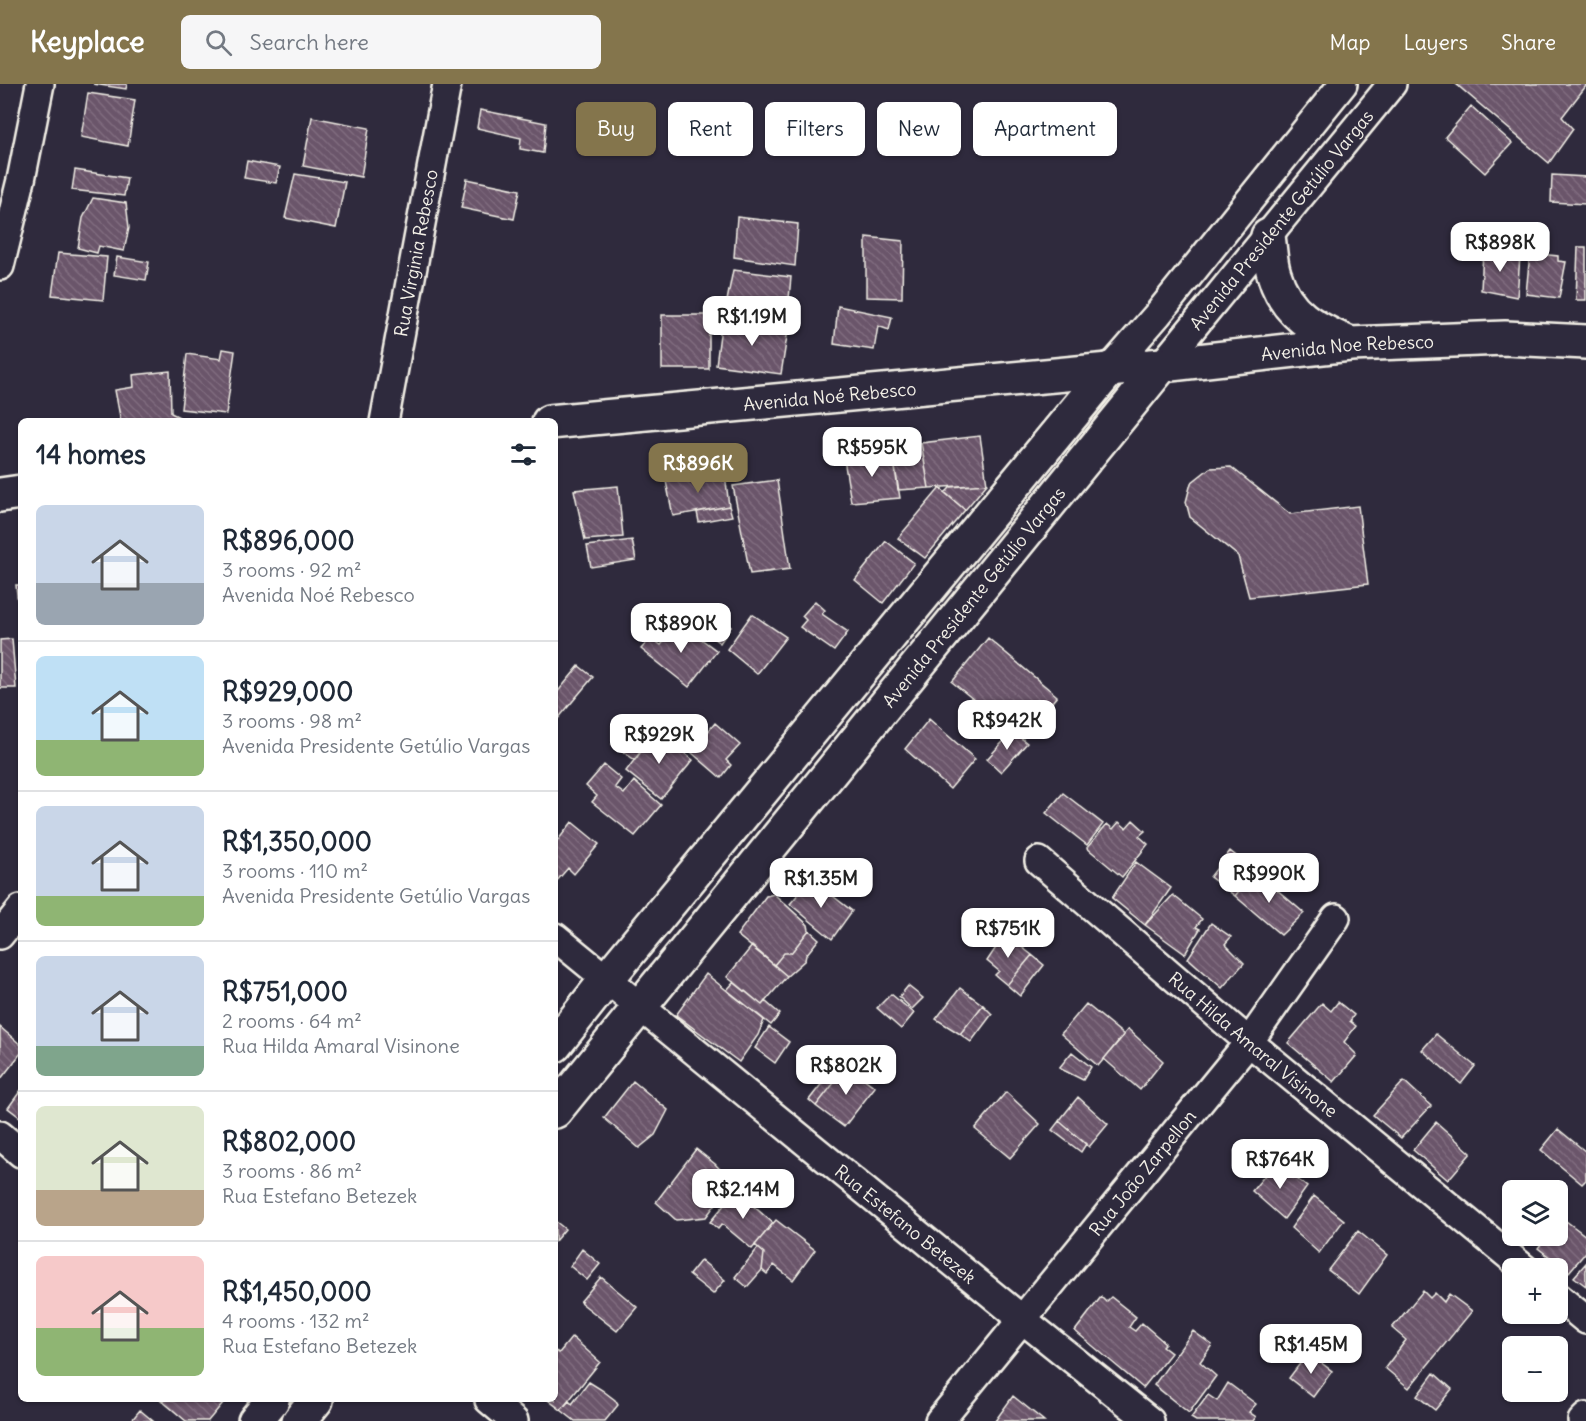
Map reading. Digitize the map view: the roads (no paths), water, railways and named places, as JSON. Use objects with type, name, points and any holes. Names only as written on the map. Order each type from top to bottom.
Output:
[{"type":"main road","points":[[1268,237],[1274,274],[1282,293],[1298,316],[1321,332],[1350,344]]},
{"type":"main road","name":"Avenida Noe Rebesco","points":[[1110,369],[1350,344],[1505,338],[1586,342]]},
{"type":"main road","name":"Avenida Presidente Getúlio Vargas","points":[[558,1107],[1162,364]]},
{"type":"main road","name":"Avenida Noé Rebesco","points":[[558,421],[1110,369]]},
{"type":"main road","name":"Avenida Presidente Getúlio Vargas","points":[[558,1041],[1110,369]]},
{"type":"main road","points":[[0,495],[18,492]]},
{"type":"main road","points":[[255,1421],[270,1402]]},
{"type":"main road","points":[[299,1421],[314,1402]]},
{"type":"street","points":[[0,266],[10,178],[40,84]]},
{"type":"street","name":"Rua Virginia Rebesco","points":[[385,418],[447,84]]},
{"type":"street","name":"Avenida Presidente Getúlio Vargas","points":[[1110,369],[1165,305],[1343,84]]},
{"type":"street","name":"Avenida Presidente Getúlio Vargas","points":[[1162,364],[1392,84]]},
{"type":"street","name":"Rua Hilda Amaral Visinone","points":[[1039,861],[1250,1042],[1512,1258]]},
{"type":"street","points":[[0,935],[18,913]]},
{"type":"street","name":"Rua João Zarpellon","points":[[939,1421],[1250,1042],[1336,918]]},
{"type":"street","name":"Rua Estefano Betezek","points":[[558,939],[1150,1421]]},
{"type":"street","points":[[0,1135],[18,1150]]},
{"type":"street","points":[[1568,1305],[1586,1320]]},
{"type":"street","points":[[491,1402],[514,1421]]},
{"type":"street","points":[[1582,1421],[1586,1417]]}]
